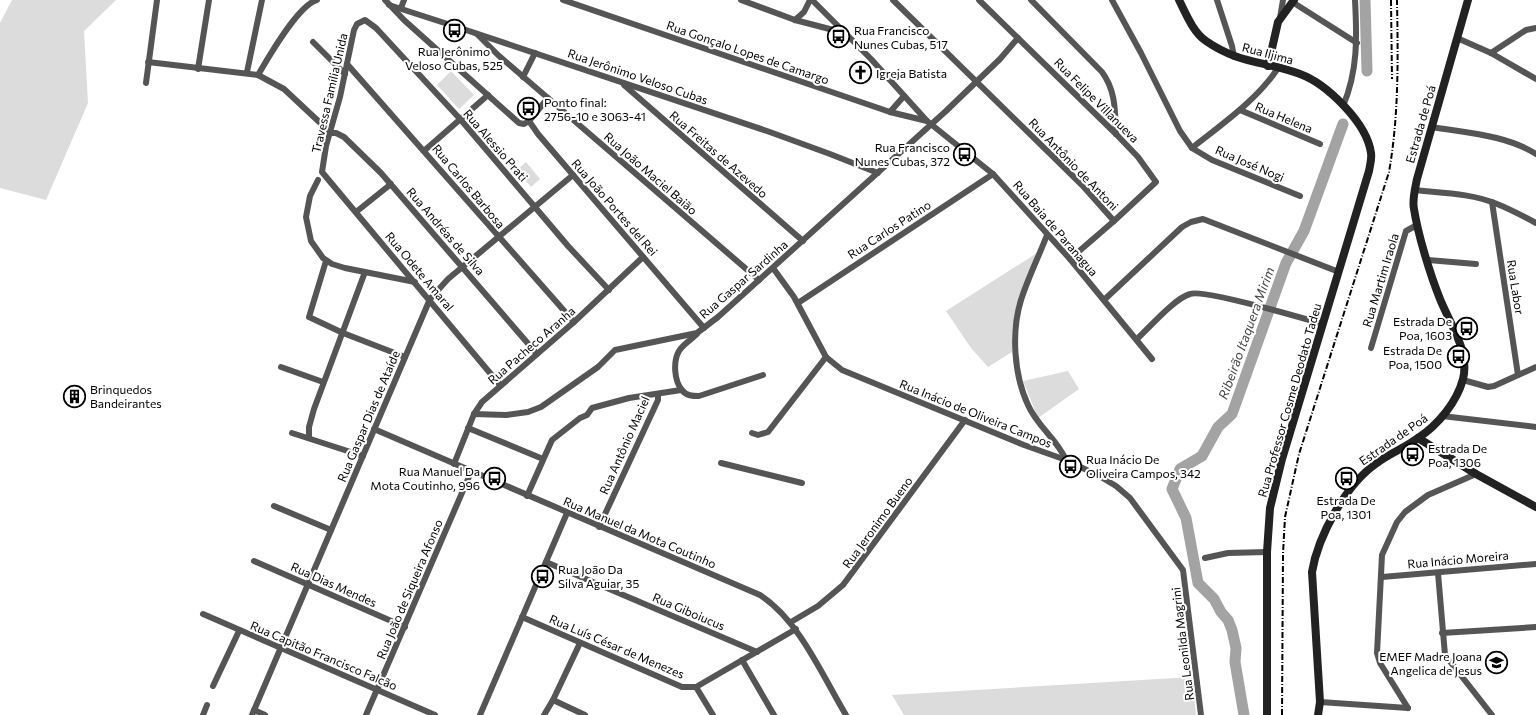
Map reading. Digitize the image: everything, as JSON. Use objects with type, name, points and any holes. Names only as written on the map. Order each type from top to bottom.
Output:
[{"type":"main road","name":"Rua Iljima","points":[[1179,0],[1198,33],[1204,40],[1234,57],[1278,68],[1308,78],[1321,86],[1343,106]]},
{"type":"main road","name":"Estrada de Poá","points":[[1318,715],[1320,702],[1312,588],[1312,572],[1316,553],[1331,522],[1358,480],[1377,462],[1418,438],[1442,416],[1455,398],[1463,380],[1464,358],[1460,343],[1440,299],[1413,208],[1414,190],[1468,0]]},
{"type":"main road","points":[[1268,66],[1279,22],[1297,2]]},
{"type":"main road","name":"Rua Professor Cosme Deodato Tadeu","points":[[1267,715],[1267,552],[1270,508],[1274,490],[1369,171],[1371,153],[1362,127],[1343,106]]},
{"type":"main road","points":[[1418,438],[1476,474],[1536,507]]},
{"type":"street","points":[[146,83],[157,0]]},
{"type":"street","points":[[198,69],[210,0]]},
{"type":"street","points":[[247,72],[262,0]]},
{"type":"street","points":[[258,75],[279,40],[314,0]]},
{"type":"street","points":[[385,0],[389,6],[519,123],[524,124],[530,120],[548,98]]},
{"type":"street","points":[[401,8],[404,0]]},
{"type":"street","name":"Rua Gonçalo Lopes de Camargo","points":[[563,0],[890,112],[929,123]]},
{"type":"street","points":[[741,0],[795,20],[843,32]]},
{"type":"street","points":[[795,20],[804,12],[811,0],[929,123]]},
{"type":"street","name":"Rua Antônio de Antoni","points":[[893,0],[1082,185],[1114,221],[1070,259]]},
{"type":"street","name":"Rua Felipe Villanueva","points":[[978,0],[1116,134],[1138,158],[1156,182],[1114,221]]},
{"type":"street","points":[[1031,0],[1102,72],[1109,82],[1114,96],[1116,134]]},
{"type":"street","points":[[1112,0],[1141,52],[1180,131],[1192,148],[1240,110],[1272,77],[1278,68]]},
{"type":"street","points":[[1217,0],[1234,57]]},
{"type":"street","points":[[1279,22],[1283,0]]},
{"type":"street","points":[[1343,106],[1352,84],[1357,43],[1355,0]]},
{"type":"street","points":[[1297,2],[1357,43]]},
{"type":"street","name":"Rua Jerônimo Veloso Cubas","points":[[389,6],[401,8],[621,82],[823,151],[878,173]]},
{"type":"street","name":"Travessa Família Unida","points":[[322,172],[326,146],[331,132],[345,74],[354,30],[362,21]]},
{"type":"street","name":"Rua Alessio Prati","points":[[362,21],[369,22],[376,28],[461,120],[609,290]]},
{"type":"street","points":[[1491,53],[1526,30],[1536,28]]},
{"type":"street","name":"Rua João Maciel Baião","points":[[476,33],[548,98],[759,280]]},
{"type":"street","points":[[976,82],[1018,38]]},
{"type":"street","points":[[1456,38],[1491,53],[1536,78]]},
{"type":"street","points":[[313,42],[345,74]]},
{"type":"street","points":[[524,76],[535,53]]},
{"type":"street","name":"Rua Andréas de Silva","points":[[148,62],[198,69],[247,72],[258,75],[284,89],[331,132],[344,137],[391,184],[537,354]]},
{"type":"street","name":"Rua Carlos Barbosa","points":[[347,64],[425,150],[574,322]]},
{"type":"street","name":"Rua Freitas de Azevedo","points":[[621,82],[803,241]]},
{"type":"street","name":"Rua Gaspar Sardinha","points":[[474,414],[506,415],[528,412],[549,402],[598,367],[615,350],[697,333],[773,268],[878,173],[929,123],[976,82]]},
{"type":"street","points":[[425,150],[488,95]]},
{"type":"street","points":[[890,112],[904,96]]},
{"type":"street","name":"Rua Helena","points":[[1240,110],[1320,144]]},
{"type":"street","name":"Rua João Portes del Rei","points":[[530,120],[538,134],[704,328]]},
{"type":"street","name":"Rua Baia de Paranagua","points":[[929,123],[994,174],[1070,259],[1152,358]]},
{"type":"street","points":[[1432,127],[1506,140],[1536,154]]},
{"type":"street","name":"Rua José Nogi","points":[[1192,148],[1212,160],[1300,196]]},
{"type":"street","name":"Rua Odete Amaral","points":[[322,172],[430,299],[500,386]]},
{"type":"street","name":"Rua Carlos Patino","points":[[798,303],[994,174]]},
{"type":"street","name":"Rua Gaspar Dias de Ataíde","points":[[253,713],[430,299],[440,287],[498,236],[573,175]]},
{"type":"street","points":[[318,180],[306,214],[307,226],[311,240],[326,261],[332,264],[365,272],[415,282]]},
{"type":"street","points":[[356,212],[391,184]]},
{"type":"street","points":[[1414,190],[1464,196],[1492,202],[1536,223]]},
{"type":"street","name":"Rua Labor","points":[[1492,202],[1518,375]]},
{"type":"street","points":[[1104,300],[1182,227],[1191,222],[1203,219],[1339,272]]},
{"type":"street","name":"Rua Martim Iraola","points":[[1371,348],[1406,231],[1417,224]]},
{"type":"street","points":[[1047,235],[1021,300],[1016,333],[1017,358],[1020,384],[1028,405],[1042,428],[1060,449],[1066,460]]},
{"type":"street","name":"Rua Pacheco Aranha","points":[[454,464],[474,414],[482,402],[574,322],[643,257]]},
{"type":"street","points":[[1428,260],[1476,264]]},
{"type":"street","points":[[326,261],[308,314],[311,319],[405,357]]},
{"type":"street","name":"Rua Inácio de Oliveira Campos","points":[[773,268],[798,303],[826,357],[842,370],[1024,445],[1066,460],[1101,477],[1116,486],[1130,498],[1183,570]]},
{"type":"street","points":[[309,438],[311,421],[323,382],[343,333],[365,272]]},
{"type":"street","points":[[1137,340],[1178,301],[1189,294],[1202,293],[1323,324]]},
{"type":"street","points":[[697,333],[680,349],[676,360],[676,372],[681,390],[688,395],[699,396],[763,375]]},
{"type":"street","points":[[752,433],[758,435],[768,432],[826,357]]},
{"type":"street","points":[[282,367],[323,382]]},
{"type":"street","points":[[1463,380],[1488,387],[1494,386],[1536,367]]},
{"type":"street","points":[[527,496],[554,437],[559,433],[563,433],[580,418],[587,416],[590,409],[595,406],[629,398],[681,390]]},
{"type":"street","name":"Rua Antônio Maciel","points":[[599,527],[631,461],[658,400],[658,394]]},
{"type":"street","points":[[1442,416],[1536,426]]},
{"type":"street","name":"Rua Jeronimo Bueno","points":[[791,622],[829,598],[852,575],[965,420]]},
{"type":"street","points":[[468,428],[543,459]]},
{"type":"street","name":"Rua Manuel da Mota Coutinho","points":[[374,429],[599,527],[747,588],[766,599],[791,622],[796,629],[846,715]]},
{"type":"street","points":[[292,433],[363,456]]},
{"type":"street","points":[[720,463],[802,484]]},
{"type":"street","name":"Rua João de Siqueira Afonso","points":[[366,715],[471,472]]},
{"type":"street","points":[[1320,702],[1408,708],[1380,663],[1377,653],[1384,550],[1397,522],[1405,512],[1428,495],[1476,474]]},
{"type":"street","points":[[274,506],[331,530]]},
{"type":"street","points":[[480,715],[567,513]]},
{"type":"street","points":[[1205,558],[1228,553],[1267,552]]},
{"type":"street","name":"Rua Dias Mendes","points":[[254,561],[405,627]]},
{"type":"street","name":"Rua Giboiucus","points":[[546,562],[757,652]]},
{"type":"street","name":"Rua Inácio Moreira","points":[[1382,577],[1536,564]]},
{"type":"street","name":"Rua Leonilda Magrini","points":[[1183,570],[1201,715]]},
{"type":"street","points":[[1438,573],[1445,655],[1492,715]]},
{"type":"street","name":"Rua Capitão Francisco Falcão","points":[[204,614],[280,649],[376,690],[422,712],[435,715]]},
{"type":"street","name":"Rua Luís César de Menezes","points":[[522,617],[682,687],[696,687],[713,715]]},
{"type":"street","points":[[1442,633],[1536,627]]},
{"type":"street","points":[[696,687],[796,629]]},
{"type":"street","points":[[213,686],[240,631]]},
{"type":"street","points":[[544,715],[553,700],[580,643]]},
{"type":"street","points":[[742,660],[774,715]]},
{"type":"street","points":[[553,700],[585,715]]},
{"type":"street","points":[[203,715],[206,705]]},
{"type":"street","points":[[253,713],[265,715]]},
{"type":"shaded area","points":[[12,0],[116,0],[84,31],[88,103],[46,200],[0,188],[0,23]]},
{"type":"shaded area","points":[[451,71],[474,95],[459,109],[437,85]]},
{"type":"shaded area","points":[[526,162],[540,179],[531,187],[517,170]]},
{"type":"shaded area","points":[[1037,253],[1016,308],[1012,329],[1012,352],[988,367],[971,348],[946,311]]},
{"type":"shaded area","points":[[1068,371],[1079,389],[1038,418],[1023,381]]},
{"type":"shaded area","points":[[1192,677],[1196,715],[904,715],[892,695]]},
{"type":"waterway","name":"Ribeirão Itaquera Mirim","points":[[1365,0],[1367,71]]},
{"type":"waterway","name":"Ribeirão Itaquera Mirim","points":[[1244,715],[1235,662],[1236,648],[1232,630],[1228,620],[1221,612],[1214,599],[1198,583],[1186,518],[1172,489],[1180,469],[1202,456],[1218,427],[1232,414],[1286,263],[1304,231],[1343,124]]},
{"type":"railway","points":[[1391,0],[1392,79]]},
{"type":"railway","points":[[1282,715],[1283,554],[1285,517],[1299,454],[1389,172],[1395,129],[1396,108],[1398,65],[1397,0]]},
{"type":"place","name":"Rua Jerônimo Veloso Cubas, 525","points":[[454,30]]},
{"type":"place","name":"Rua Francisco Nunes Cubas, 517","points":[[839,37]]},
{"type":"place","name":"Igreja Batista","points":[[860,73]]},
{"type":"place","name":"Ponto final: 2756-10 e 3063-41","points":[[528,109]]},
{"type":"place","name":"Rua Francisco Nunes Cubas, 372","points":[[965,154]]},
{"type":"place","name":"Estrada De Poa, 1603","points":[[1467,328]]},
{"type":"place","name":"Estrada De Poa, 1500","points":[[1458,357]]},
{"type":"place","name":"Brinquedos Bandeirantes","points":[[74,396]]},
{"type":"place","name":"Estrada De Poa, 1306","points":[[1412,455]]},
{"type":"place","name":"Rua Inácio De Oliveira Campos, 342","points":[[1070,466]]},
{"type":"place","name":"Rua Manuel Da Mota Coutinho, 996","points":[[495,478]]},
{"type":"place","name":"Estrada De Poa, 1301","points":[[1346,479]]},
{"type":"place","name":"Rua João Da Silva Aguiar, 35","points":[[543,576]]},
{"type":"place","name":"EMEF Madre Joana Angelica de Jesus","points":[[1497,663]]}]
